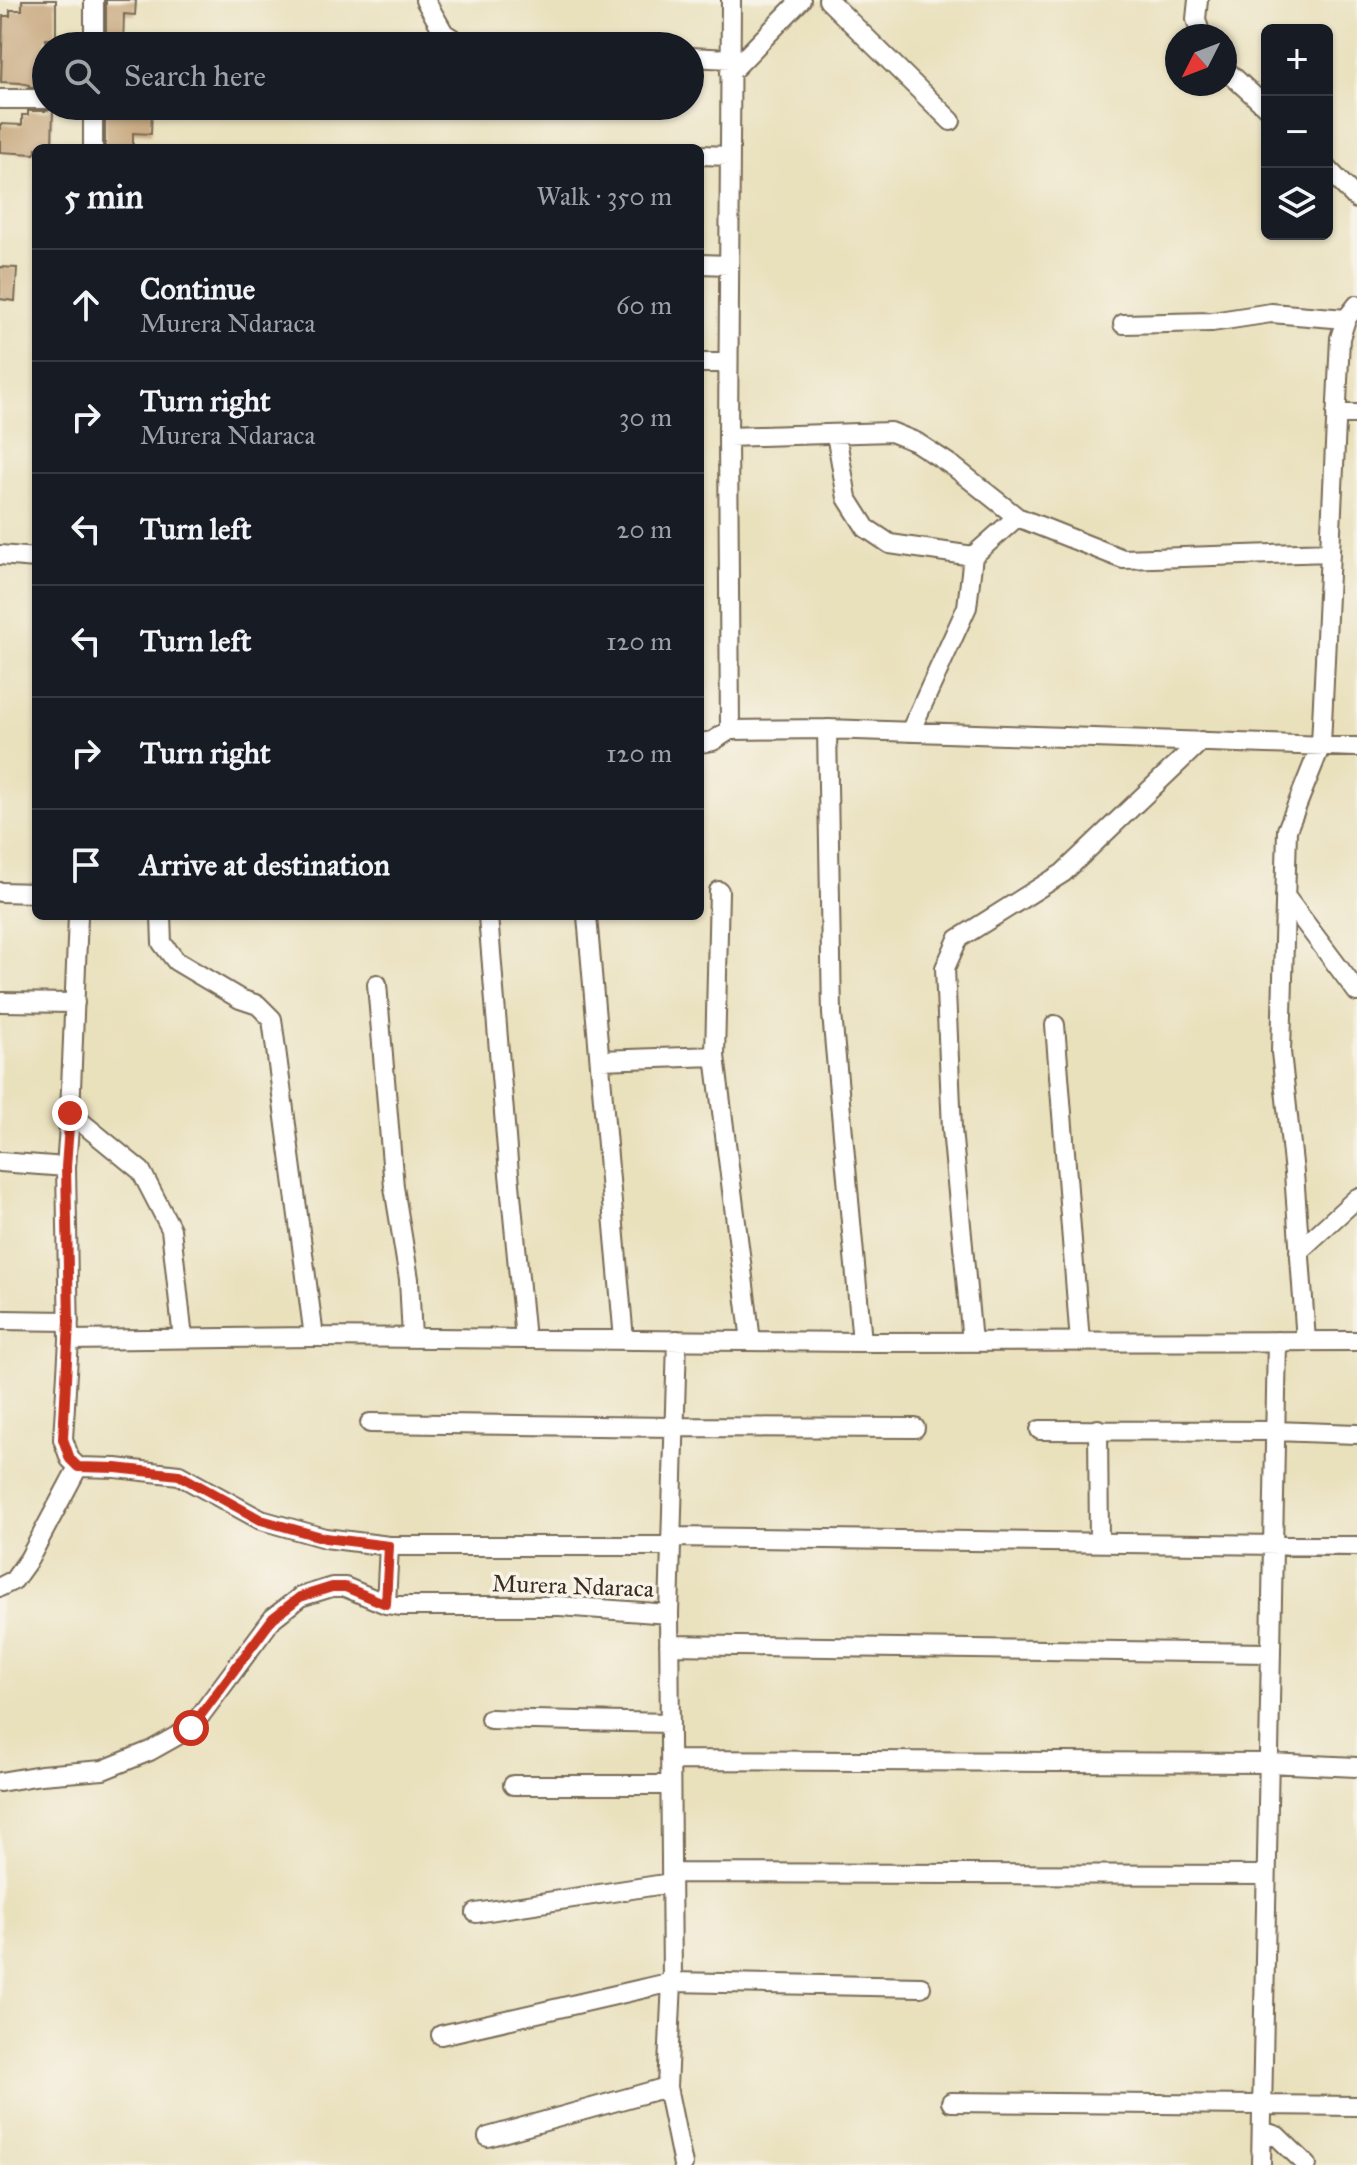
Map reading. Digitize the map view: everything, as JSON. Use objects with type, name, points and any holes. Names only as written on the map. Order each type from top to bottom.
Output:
[{"type":"street","points":[[94,0],[94,32]]},
{"type":"street","points":[[425,0],[443,32]]},
{"type":"street","points":[[730,730],[728,363],[731,0]]},
{"type":"street","points":[[730,66],[801,0]]},
{"type":"street","points":[[828,0],[951,121]]},
{"type":"street","points":[[1197,24],[1198,0]]},
{"type":"street","points":[[704,60],[730,66]]},
{"type":"street","points":[[1237,80],[1261,102]]},
{"type":"street","points":[[0,99],[32,99]]},
{"type":"street","points":[[93,120],[93,144]]},
{"type":"street","points":[[704,155],[730,156]]},
{"type":"street","points":[[1333,174],[1357,199]]},
{"type":"street","points":[[704,264],[729,265]]},
{"type":"street","points":[[1123,324],[1212,322],[1271,313],[1351,312],[1340,338],[1321,745],[1287,830],[1281,1052],[1294,1173],[1306,1341]]},
{"type":"street","points":[[704,363],[728,363]]},
{"type":"street","points":[[1336,414],[1357,414]]},
{"type":"street","points":[[728,437],[891,432],[916,442],[954,467],[1017,517],[1123,559],[1330,552]]},
{"type":"street","points":[[836,434],[847,498],[866,528],[890,544],[973,556]]},
{"type":"street","points":[[910,732],[967,607],[973,556],[1017,517]]},
{"type":"street","points":[[0,555],[32,558]]},
{"type":"street","points":[[827,729],[832,1014],[862,1342]]},
{"type":"street","points":[[704,742],[713,741],[730,730],[827,729],[1357,747]]},
{"type":"street","points":[[972,1342],[952,1129],[945,968],[958,939],[1063,873],[1201,741]]},
{"type":"street","points":[[719,891],[715,1056],[751,1341]]},
{"type":"street","points":[[0,892],[32,893]]},
{"type":"street","points":[[1285,896],[1357,992]]},
{"type":"street","points":[[78,920],[66,1167],[69,1340],[63,1439],[70,1459],[78,1467],[179,1475],[261,1520],[325,1538],[389,1546],[671,1542],[1099,1542],[1357,1546]]},
{"type":"street","points":[[161,920],[162,943],[176,961],[240,999],[258,1005],[272,1019],[314,1337]]},
{"type":"street","points":[[488,920],[525,1339]]},
{"type":"street","points":[[587,920],[624,1340]]},
{"type":"street","points":[[377,984],[394,1187],[409,1279],[412,1338]]},
{"type":"street","points":[[0,1002],[75,1003]]},
{"type":"street","points":[[1055,1025],[1080,1342]]},
{"type":"street","points":[[600,1060],[715,1056]]},
{"type":"street","points":[[70,1113],[141,1171],[171,1229],[183,1339]]},
{"type":"street","points":[[0,1162],[66,1167]]},
{"type":"street","points":[[1299,1251],[1357,1198]]},
{"type":"street","points":[[0,1320],[69,1321]]},
{"type":"street","points":[[69,1340],[314,1337],[862,1342],[1357,1341]]},
{"type":"street","points":[[669,1614],[677,1340]]},
{"type":"street","points":[[1261,2165],[1277,1341]]},
{"type":"street","points":[[370,1423],[915,1428]]},
{"type":"street","points":[[1098,1429],[1099,1542]]},
{"type":"street","points":[[1040,1430],[1357,1434]]},
{"type":"street","points":[[0,1587],[14,1580],[29,1559],[78,1467]]},
{"type":"street","points":[[386,1604],[389,1546]]},
{"type":"street","name":"Murera Ndaraca","points":[[0,1782],[103,1770],[150,1751],[191,1728],[273,1618],[300,1597],[332,1587],[345,1587],[386,1604],[402,1606],[560,1606],[669,1614],[672,1982],[667,2087],[683,2165]]},
{"type":"street","points":[[669,1645],[1270,1653]]},
{"type":"street","points":[[490,1719],[670,1723]]},
{"type":"street","points":[[670,1760],[1268,1763],[1357,1767]]},
{"type":"street","points":[[513,1785],[670,1785]]},
{"type":"street","points":[[476,1913],[671,1878],[1266,1875]]},
{"type":"street","points":[[441,2035],[672,1982],[921,1987]]},
{"type":"street","points":[[488,2137],[667,2087]]},
{"type":"street","points":[[951,2102],[1357,2106]]},
{"type":"street","points":[[1262,2131],[1277,2136],[1307,2165]]},
{"type":"building","points":[[22,0],[56,0],[56,32],[32,32],[32,87],[1,82],[3,16],[10,16],[10,10],[22,10]]},
{"type":"building","points":[[106,0],[136,0],[135,15],[124,14],[123,32],[106,32]]},
{"type":"building","points":[[28,111],[32,111],[32,120],[53,120],[52,144],[32,144],[32,154],[0,152],[0,124],[22,125],[22,115],[28,115]]},
{"type":"building","points":[[105,120],[152,120],[151,134],[133,133],[133,144],[105,144]]},
{"type":"building","points":[[0,267],[17,268],[15,301],[0,299]]},
{"type":"route","points":[[70,1113],[66,1167],[69,1321],[63,1439],[70,1459],[78,1467],[179,1475],[261,1520],[325,1538],[389,1546],[386,1604],[345,1587],[332,1587],[300,1597],[273,1618],[191,1728]]}]
